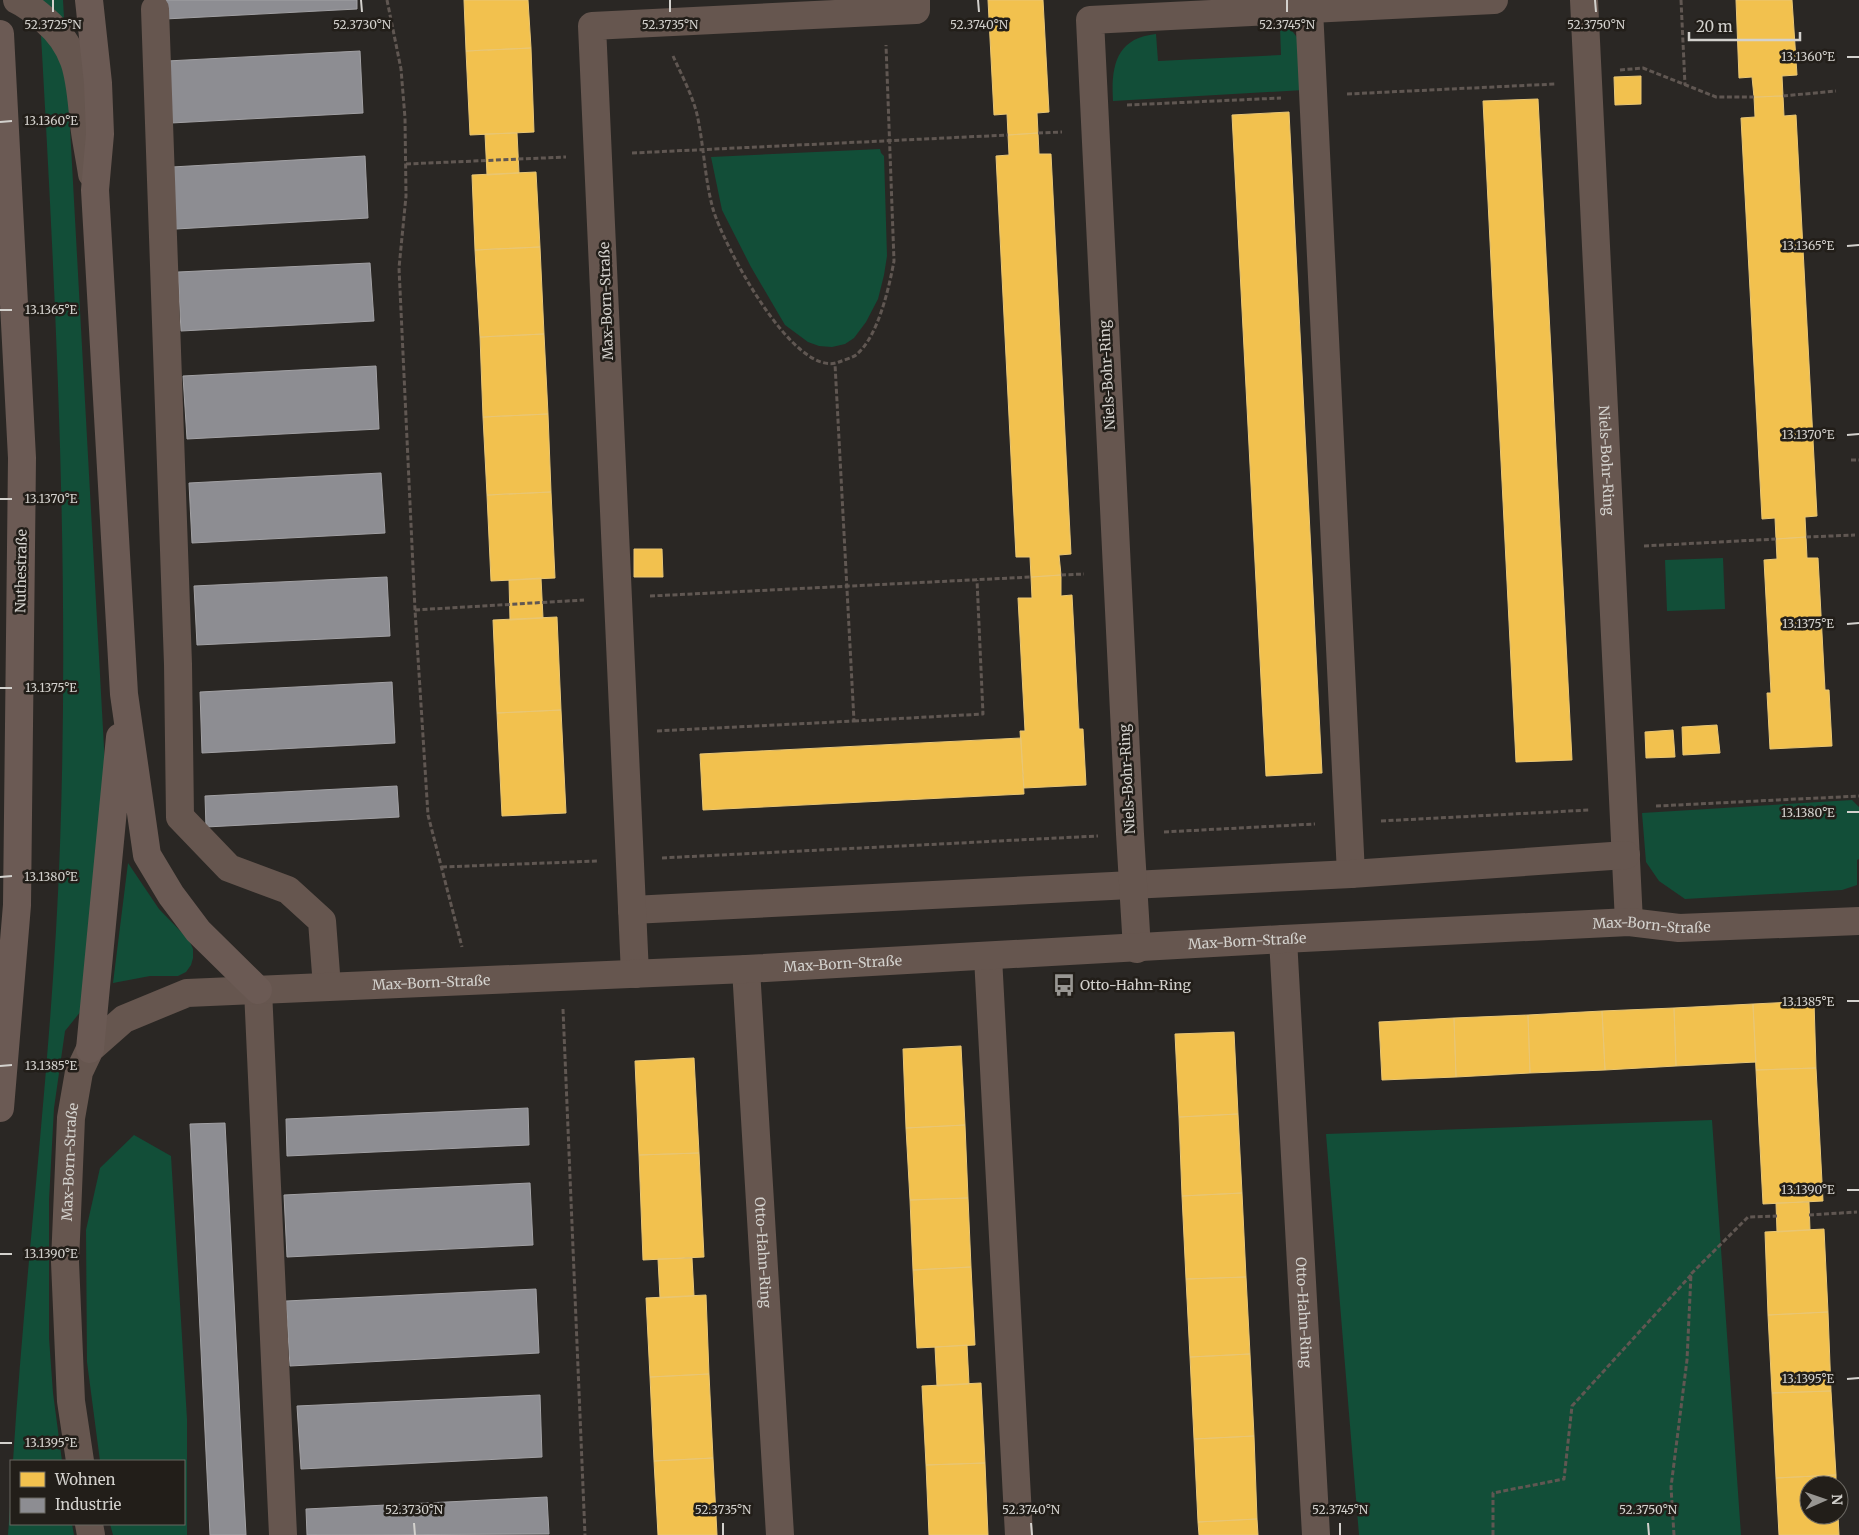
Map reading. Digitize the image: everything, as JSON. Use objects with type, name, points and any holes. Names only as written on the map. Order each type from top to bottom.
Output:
[{"type":"highway","points":[[89,0],[98,83],[100,134],[95,190],[124,694],[147,855],[171,895],[198,931],[258,990]]},
{"type":"highway","name":"Nuthestraße","points":[[0,34],[22,458],[17,904],[0,1108]]},
{"type":"highway","points":[[90,1049],[124,694]]},
{"type":"street","points":[[17,0],[28,5],[59,31],[75,59],[95,190]]},
{"type":"street","name":"Max-Born-Straße","points":[[635,974],[592,26],[916,10],[916,0]]},
{"type":"street","name":"Niels-Bohr-Ring","points":[[1137,948],[1090,20],[1494,0]]},
{"type":"street","name":"Niels-Bohr-Ring","points":[[1584,0],[1629,922]]},
{"type":"street","points":[[155,9],[178,664],[180,816],[229,868],[288,890],[322,921],[327,987]]},
{"type":"street","points":[[1309,9],[1351,874]]},
{"type":"street","points":[[632,910],[1351,874],[1626,855]]},
{"type":"street","name":"Max-Born-Straße","points":[[80,1460],[71,1401],[65,1262],[71,1118],[79,1072],[90,1049],[124,1019],[187,993],[746,969],[1629,922],[1679,928],[1859,921]]},
{"type":"street","name":"Otto-Hahn-Ring","points":[[1282,939],[1316,1535]]},
{"type":"street","points":[[988,957],[1019,1535]]},
{"type":"street","name":"Otto-Hahn-Ring","points":[[746,969],[780,1535]]},
{"type":"street","points":[[258,990],[283,1535]]},
{"type":"path","points":[[387,0],[401,69],[406,118],[403,232],[399,268],[415,610],[428,815],[471,981]]},
{"type":"path","points":[[1681,0],[1685,85]]},
{"type":"path","points":[[658,23],[698,117],[714,210],[728,245],[760,302],[778,327],[808,357],[822,363],[835,364],[856,355],[869,338],[888,292],[894,261],[885,12]]},
{"type":"path","points":[[1587,71],[1643,68],[1716,97],[1754,97]]},
{"type":"path","points":[[1783,96],[1836,91]]},
{"type":"path","points":[[406,164],[1008,135]]},
{"type":"path","points":[[835,364],[854,720]]},
{"type":"path","points":[[1851,460],[1859,460]]},
{"type":"path","points":[[1806,537],[1855,535]]},
{"type":"path","points":[[1611,548],[1776,539]]},
{"type":"path","points":[[415,610],[1030,577]]},
{"type":"path","points":[[624,732],[984,714],[977,580]]},
{"type":"path","points":[[442,867],[630,860],[1859,796]]},
{"type":"path","points":[[562,977],[586,1535]]},
{"type":"path","points":[[1809,1215],[1857,1212]]},
{"type":"path","points":[[1493,1535],[1492,1493],[1564,1479],[1572,1406],[1691,1274],[1748,1217],[1777,1216]]},
{"type":"path","points":[[1674,1535],[1671,1487],[1687,1360],[1691,1274]]},
{"type":"green space","points":[[39,0],[63,0],[106,784],[81,1011],[65,1031],[54,1108],[49,1200],[49,1338],[53,1393],[62,1460],[13,1460],[52,999],[60,845],[63,739],[62,528],[50,211]]},
{"type":"green space","points":[[1280,27],[1290,28],[1299,40],[1304,90],[1113,101],[1113,77],[1118,57],[1124,48],[1142,37],[1156,34],[1158,61],[1281,55]]},
{"type":"green space","points":[[880,149],[884,156],[887,256],[878,299],[866,322],[854,338],[845,344],[832,347],[819,346],[808,342],[785,325],[751,267],[722,210],[711,157]]},
{"type":"green space","points":[[1723,558],[1725,609],[1667,611],[1665,560]]},
{"type":"green space","points":[[1852,800],[1859,807],[1857,885],[1842,890],[1685,899],[1659,881],[1646,862],[1642,813]]},
{"type":"green space","points":[[128,863],[159,909],[189,940],[193,949],[191,965],[186,972],[178,976],[150,976],[113,983]]},
{"type":"green space","points":[[1712,1120],[1741,1535],[1359,1535],[1326,1134]]},
{"type":"green space","points":[[134,1135],[171,1156],[187,1419],[187,1535],[113,1535],[110,1525],[185,1525],[185,1460],[100,1460],[87,1362],[86,1230],[100,1168]]},
{"type":"green space","points":[[10,1506],[10,1525],[72,1525],[74,1535],[8,1535]]},
{"type":"building: Wohnen","points":[[464,0],[528,0],[531,48],[466,51]]},
{"type":"building: Wohnen","points":[[988,0],[1043,0],[1049,112],[1037,113],[1038,133],[1008,135],[1007,114],[994,115]]},
{"type":"building: Wohnen","points":[[1736,0],[1792,0],[1797,75],[1782,76],[1783,96],[1754,97],[1752,77],[1739,78]]},
{"type":"building: Wohnen","points":[[531,48],[534,132],[470,135],[466,51]]},
{"type":"building: Wohnen","points":[[1641,76],[1641,104],[1615,105],[1614,77]]},
{"type":"building: Wohnen","points":[[1783,96],[1784,116],[1796,115],[1817,516],[1805,517],[1806,537],[1776,539],[1775,518],[1762,519],[1741,118],[1755,117],[1754,97]]},
{"type":"building: Wohnen","points":[[1538,99],[1572,760],[1516,762],[1483,101]]},
{"type":"building: Wohnen","points":[[1289,112],[1322,773],[1266,776],[1232,115]]},
{"type":"building: Wohnen","points":[[517,133],[519,173],[487,175],[485,134]]},
{"type":"building: Wohnen","points":[[1038,133],[1039,154],[1051,154],[1071,554],[1059,555],[1061,575],[1031,577],[1030,557],[1016,557],[996,156],[1009,155],[1008,135]]},
{"type":"building: Wohnen","points":[[536,172],[540,247],[475,250],[472,175]]},
{"type":"building: Wohnen","points":[[540,247],[544,334],[480,337],[475,250]]},
{"type":"building: Wohnen","points":[[544,334],[548,414],[483,417],[480,337]]},
{"type":"building: Wohnen","points":[[548,414],[551,492],[487,495],[483,417]]},
{"type":"building: Wohnen","points":[[551,492],[555,578],[491,581],[487,495]]},
{"type":"building: Wohnen","points":[[1806,537],[1807,558],[1818,558],[1825,690],[1829,690],[1832,746],[1770,749],[1767,693],[1771,693],[1764,560],[1777,559],[1776,539]]},
{"type":"building: Wohnen","points":[[634,549],[662,549],[663,577],[634,577]]},
{"type":"building: Wohnen","points":[[1061,575],[1061,596],[1072,595],[1079,729],[1083,729],[1086,785],[1024,788],[1020,731],[1025,731],[1018,598],[1032,598],[1031,577]]},
{"type":"building: Wohnen","points":[[541,578],[543,618],[510,620],[509,580]]},
{"type":"building: Wohnen","points":[[557,617],[561,710],[497,713],[493,620]]},
{"type":"building: Wohnen","points":[[561,710],[566,813],[502,816],[497,713]]},
{"type":"building: Wohnen","points":[[1717,725],[1720,753],[1683,755],[1682,727]]},
{"type":"building: Wohnen","points":[[1673,730],[1675,757],[1646,758],[1645,732]]},
{"type":"building: Wohnen","points":[[1021,738],[1024,794],[703,810],[700,754]]},
{"type":"building: Wohnen","points":[[1814,1001],[1816,1068],[1756,1070],[1753,1004]]},
{"type":"building: Wohnen","points":[[1753,1004],[1756,1062],[1676,1066],[1674,1008]]},
{"type":"building: Wohnen","points":[[1674,1008],[1676,1066],[1605,1070],[1602,1011]]},
{"type":"building: Wohnen","points":[[1602,1011],[1605,1070],[1530,1073],[1528,1015]]},
{"type":"building: Wohnen","points":[[1528,1015],[1530,1073],[1456,1077],[1454,1018]]},
{"type":"building: Wohnen","points":[[1454,1018],[1456,1077],[1382,1080],[1379,1022]]},
{"type":"building: Wohnen","points":[[1234,1032],[1238,1114],[1179,1117],[1175,1034]]},
{"type":"building: Wohnen","points":[[961,1046],[965,1125],[906,1128],[903,1049]]},
{"type":"building: Wohnen","points":[[694,1058],[699,1153],[639,1155],[635,1061]]},
{"type":"building: Wohnen","points":[[1816,1068],[1823,1201],[1763,1204],[1756,1070]]},
{"type":"building: Wohnen","points":[[1238,1114],[1242,1193],[1182,1196],[1179,1117]]},
{"type":"building: Wohnen","points":[[965,1125],[968,1198],[910,1200],[906,1128]]},
{"type":"building: Wohnen","points":[[699,1153],[704,1257],[643,1260],[639,1155]]},
{"type":"building: Wohnen","points":[[1242,1193],[1246,1277],[1186,1279],[1182,1196]]},
{"type":"building: Wohnen","points":[[968,1198],[971,1267],[913,1270],[910,1200]]},
{"type":"building: Wohnen","points":[[1809,1202],[1810,1230],[1777,1232],[1776,1203]]},
{"type":"building: Wohnen","points":[[1824,1229],[1828,1312],[1768,1315],[1765,1232]]},
{"type":"building: Wohnen","points":[[692,1258],[694,1296],[660,1298],[658,1259]]},
{"type":"building: Wohnen","points":[[971,1267],[975,1345],[917,1348],[913,1270]]},
{"type":"building: Wohnen","points":[[1246,1277],[1250,1354],[1190,1357],[1186,1279]]},
{"type":"building: Wohnen","points":[[706,1295],[709,1374],[650,1377],[646,1298]]},
{"type":"building: Wohnen","points":[[1828,1312],[1831,1391],[1772,1393],[1768,1315]]},
{"type":"building: Wohnen","points":[[967,1345],[969,1384],[937,1386],[935,1347]]},
{"type":"building: Wohnen","points":[[1250,1354],[1254,1436],[1194,1439],[1190,1357]]},
{"type":"building: Wohnen","points":[[709,1374],[713,1458],[654,1461],[650,1377]]},
{"type":"building: Wohnen","points":[[981,1383],[985,1463],[926,1465],[922,1386]]},
{"type":"building: Wohnen","points":[[1831,1391],[1836,1475],[1799,1475],[1799,1477],[1776,1478],[1772,1393]]},
{"type":"building: Wohnen","points":[[1254,1436],[1257,1519],[1198,1522],[1194,1439]]},
{"type":"building: Wohnen","points":[[713,1458],[717,1535],[658,1535],[654,1461]]},
{"type":"building: Wohnen","points":[[985,1463],[988,1535],[929,1535],[926,1465]]},
{"type":"building: Wohnen","points":[[1799,1477],[1799,1525],[1838,1525],[1839,1535],[1779,1535],[1776,1478]]},
{"type":"building: Wohnen","points":[[1257,1519],[1258,1535],[1199,1535],[1198,1522]]},
{"type":"building: Industrie","points":[[164,0],[357,0],[357,9],[165,19]]},
{"type":"building: Industrie","points":[[360,51],[363,113],[171,123],[167,61]]},
{"type":"building: Industrie","points":[[365,156],[368,218],[176,229],[172,167]]},
{"type":"building: Industrie","points":[[370,263],[374,321],[181,331],[178,272]]},
{"type":"building: Industrie","points":[[376,366],[379,429],[187,439],[183,376]]},
{"type":"building: Industrie","points":[[381,473],[385,533],[192,543],[189,483]]},
{"type":"building: Industrie","points":[[387,577],[390,636],[197,645],[194,586]]},
{"type":"building: Industrie","points":[[392,682],[395,743],[202,753],[200,692]]},
{"type":"building: Industrie","points":[[397,786],[399,817],[206,827],[205,796]]},
{"type":"building: Industrie","points":[[528,1108],[529,1145],[287,1156],[286,1119]]},
{"type":"building: Industrie","points":[[225,1123],[246,1535],[210,1535],[190,1124]]},
{"type":"building: Industrie","points":[[530,1183],[533,1245],[287,1257],[284,1195]]},
{"type":"building: Industrie","points":[[536,1289],[539,1353],[290,1366],[286,1301]]},
{"type":"building: Industrie","points":[[540,1395],[542,1457],[301,1469],[297,1406]]},
{"type":"building: Industrie","points":[[547,1497],[549,1534],[307,1535],[306,1509]]},
{"type":"place","name":"Otto-Hahn-Ring","points":[[1064,985]]}]
